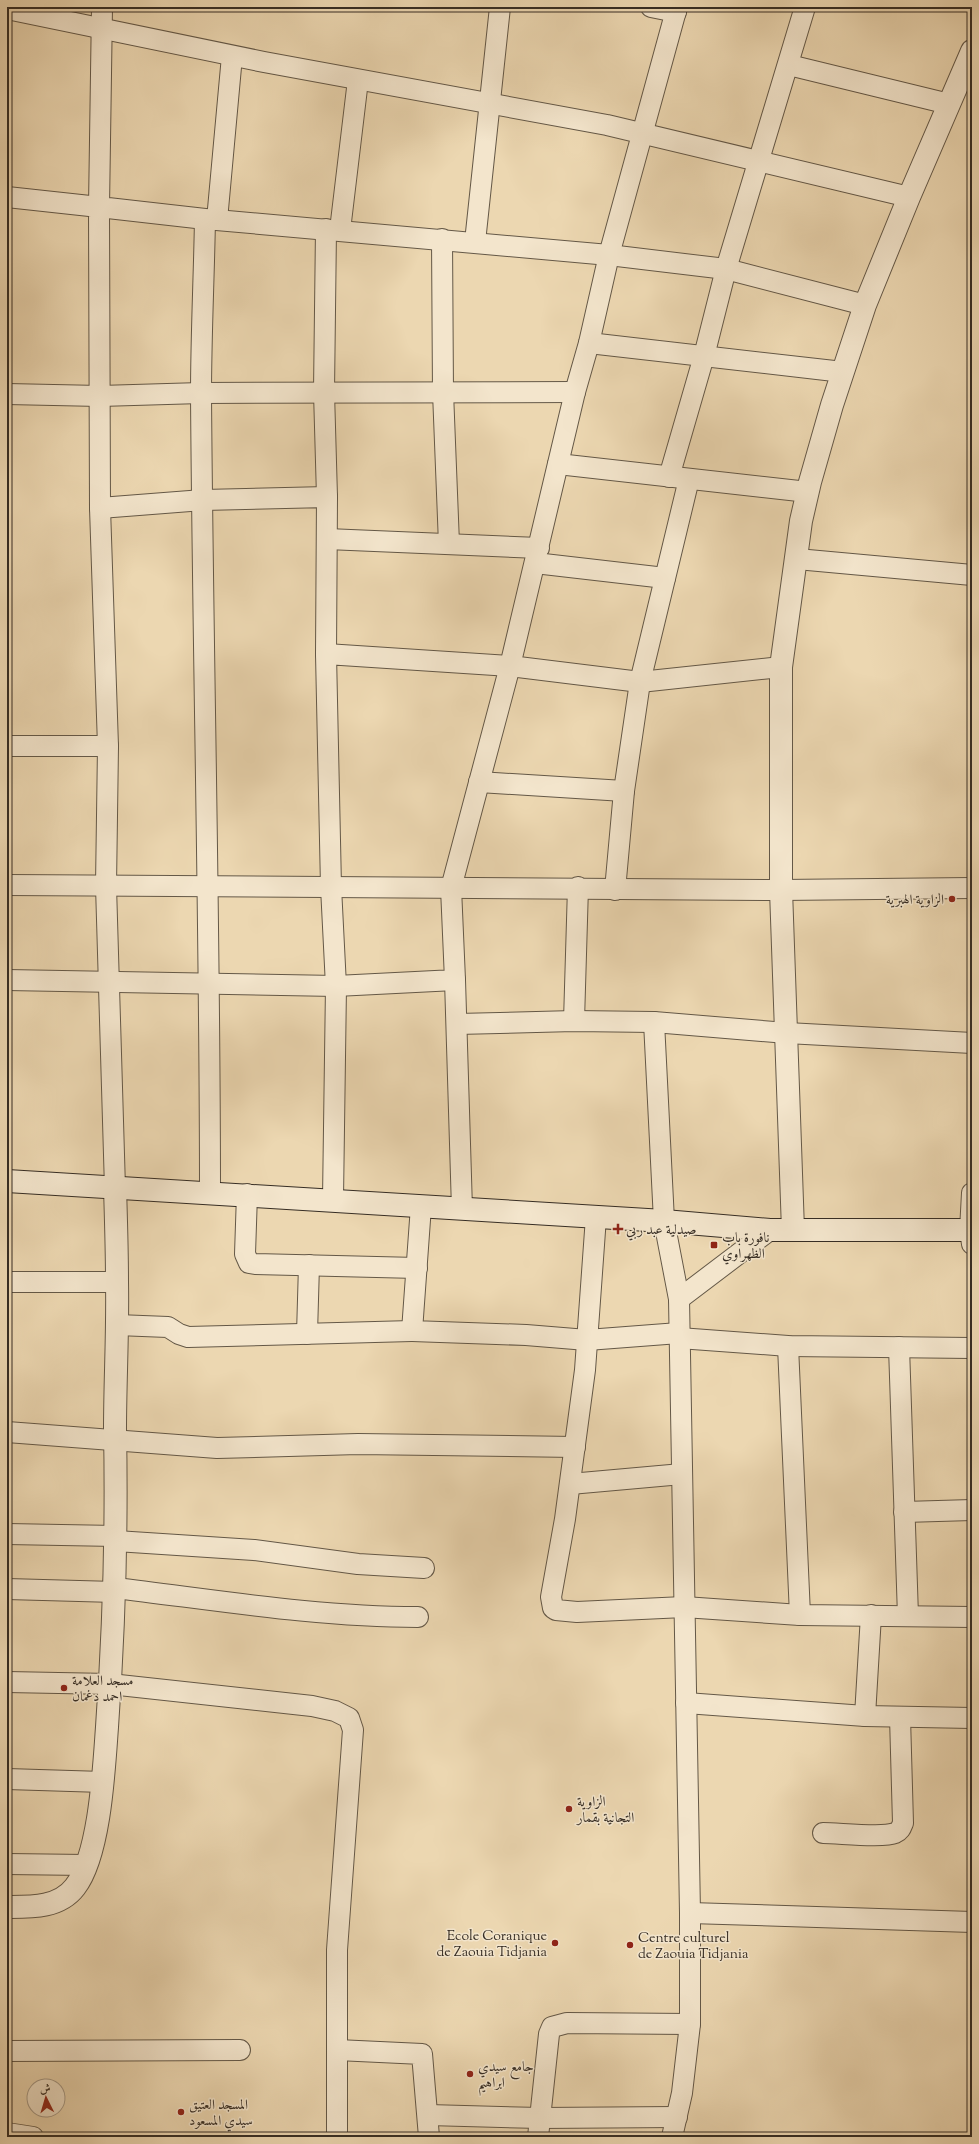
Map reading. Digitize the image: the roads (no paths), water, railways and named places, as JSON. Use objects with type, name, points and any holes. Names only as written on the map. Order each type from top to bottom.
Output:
[{"type":"street","points":[[7,1907],[43,1906],[63,1897],[76,1887],[86,1865],[92,1845],[103,1782],[115,1590],[117,1282],[106,886],[108,746],[100,508],[99,207],[102,7]]},
{"type":"street","points":[[475,242],[491,104],[500,7]]},
{"type":"street","points":[[462,1209],[457,1024],[451,888],[510,666],[609,255],[677,10],[651,7]]},
{"type":"street","points":[[669,477],[704,356],[726,269],[789,65],[805,7]]},
{"type":"street","points":[[7,9],[232,56],[643,134],[908,197]]},
{"type":"street","points":[[793,1230],[781,890],[781,667],[797,559],[808,492],[843,372],[865,305],[908,197],[972,52]]},
{"type":"street","points":[[210,1192],[210,983],[207,888],[201,393],[211,219],[232,56]]},
{"type":"street","points":[[789,65],[949,104]]},
{"type":"street","points":[[334,1199],[336,986],[331,886],[326,654],[327,497],[324,392],[333,230],[358,80]]},
{"type":"street","points":[[7,198],[211,219],[609,255],[726,269],[865,305]]},
{"type":"street","points":[[442,239],[443,392],[449,544]]},
{"type":"street","points":[[589,343],[843,372]]},
{"type":"street","points":[[7,394],[100,396],[201,393],[575,392]]},
{"type":"street","points":[[558,464],[808,492]]},
{"type":"street","points":[[616,890],[624,791],[640,682],[689,479]]},
{"type":"street","points":[[100,508],[203,500],[327,497]]},
{"type":"street","points":[[327,539],[449,544],[537,556],[665,578]]},
{"type":"street","points":[[797,559],[972,575]]},
{"type":"street","points":[[326,654],[510,666],[640,682],[781,667]]},
{"type":"street","points":[[7,746],[108,746]]},
{"type":"street","points":[[478,782],[624,791]]},
{"type":"street","points":[[7,885],[207,888],[331,886],[451,888],[578,887],[616,890],[972,888]]},
{"type":"street","points":[[574,1021],[578,887]]},
{"type":"street","points":[[7,980],[336,986],[455,980]]},
{"type":"street","points":[[457,1024],[574,1021],[654,1022],[787,1033],[972,1043]]},
{"type":"street","points":[[654,1022],[664,1221],[679,1299],[690,1913],[690,2024],[682,2093],[672,2137]]},
{"type":"street","points":[[7,1181],[334,1199],[462,1209],[664,1221],[770,1230],[971,1235],[972,1193]]},
{"type":"street","points":[[247,1194],[245,1254],[247,1260],[255,1264],[417,1268]]},
{"type":"street","points":[[412,1331],[421,1206]]},
{"type":"street","points":[[596,1217],[587,1340],[570,1484],[551,1597],[553,1608],[556,1610],[577,1612],[684,1607],[800,1615],[972,1617]]},
{"type":"street","points":[[679,1299],[770,1230]]},
{"type":"street","points":[[307,1334],[309,1265]]},
{"type":"street","points":[[7,1282],[117,1282]]},
{"type":"street","points":[[117,1325],[168,1327],[179,1334],[188,1337],[412,1331],[526,1335],[587,1340],[679,1335],[788,1346],[972,1348]]},
{"type":"street","points":[[788,1346],[800,1615]]},
{"type":"street","points":[[899,1347],[908,1616]]},
{"type":"street","points":[[7,1432],[217,1448],[358,1444],[575,1447]]},
{"type":"street","points":[[570,1484],[682,1474]]},
{"type":"street","points":[[904,1512],[972,1510]]},
{"type":"street","points":[[7,1534],[116,1538],[254,1550],[358,1564],[424,1568]]},
{"type":"street","points":[[7,1589],[115,1590],[358,1616],[418,1617]]},
{"type":"street","points":[[865,1716],[871,1616]]},
{"type":"street","points":[[7,1682],[110,1684],[312,1706],[335,1711],[349,1718],[353,1730],[337,1950],[337,2137]]},
{"type":"street","points":[[686,1704],[865,1716],[972,1718]]},
{"type":"street","points":[[823,1833],[885,1835],[897,1832],[901,1828],[903,1823],[900,1716]]},
{"type":"street","points":[[7,1779],[103,1782]]},
{"type":"street","points":[[7,1864],[86,1865]]},
{"type":"street","points":[[690,1913],[972,1922]]},
{"type":"street","points":[[539,2127],[550,2034],[552,2027],[555,2024],[690,2024]]},
{"type":"street","points":[[7,2051],[240,2050]]},
{"type":"street","points":[[337,2050],[420,2053],[424,2059],[429,2137]]},
{"type":"street","points":[[428,2115],[539,2127],[677,2117]]},
{"type":"street","points":[[7,2133],[33,2137]]},
{"type":"place","name":"الزاوية الهبرية","points":[[952,899]]},
{"type":"place","name":"صيدلية عبد ربي","points":[[618,1229]]},
{"type":"place","name":"نافورة باب الظهراوي","points":[[714,1245]]},
{"type":"place","name":"مسجد العلامة احمد دغمان","points":[[64,1688]]},
{"type":"place","name":"الزاوية التجانية بقمار","points":[[569,1809]]},
{"type":"place","name":"Ecole Coranique de Zaouia Tidjania","points":[[555,1943]]},
{"type":"place","name":"Centre culturel de Zaouia Tidjania","points":[[630,1945]]},
{"type":"place","name":"جامع سيدي ابراهيم","points":[[470,2074]]},
{"type":"place","name":"المسجد العتيق سيدي المسعود","points":[[181,2112]]}]
